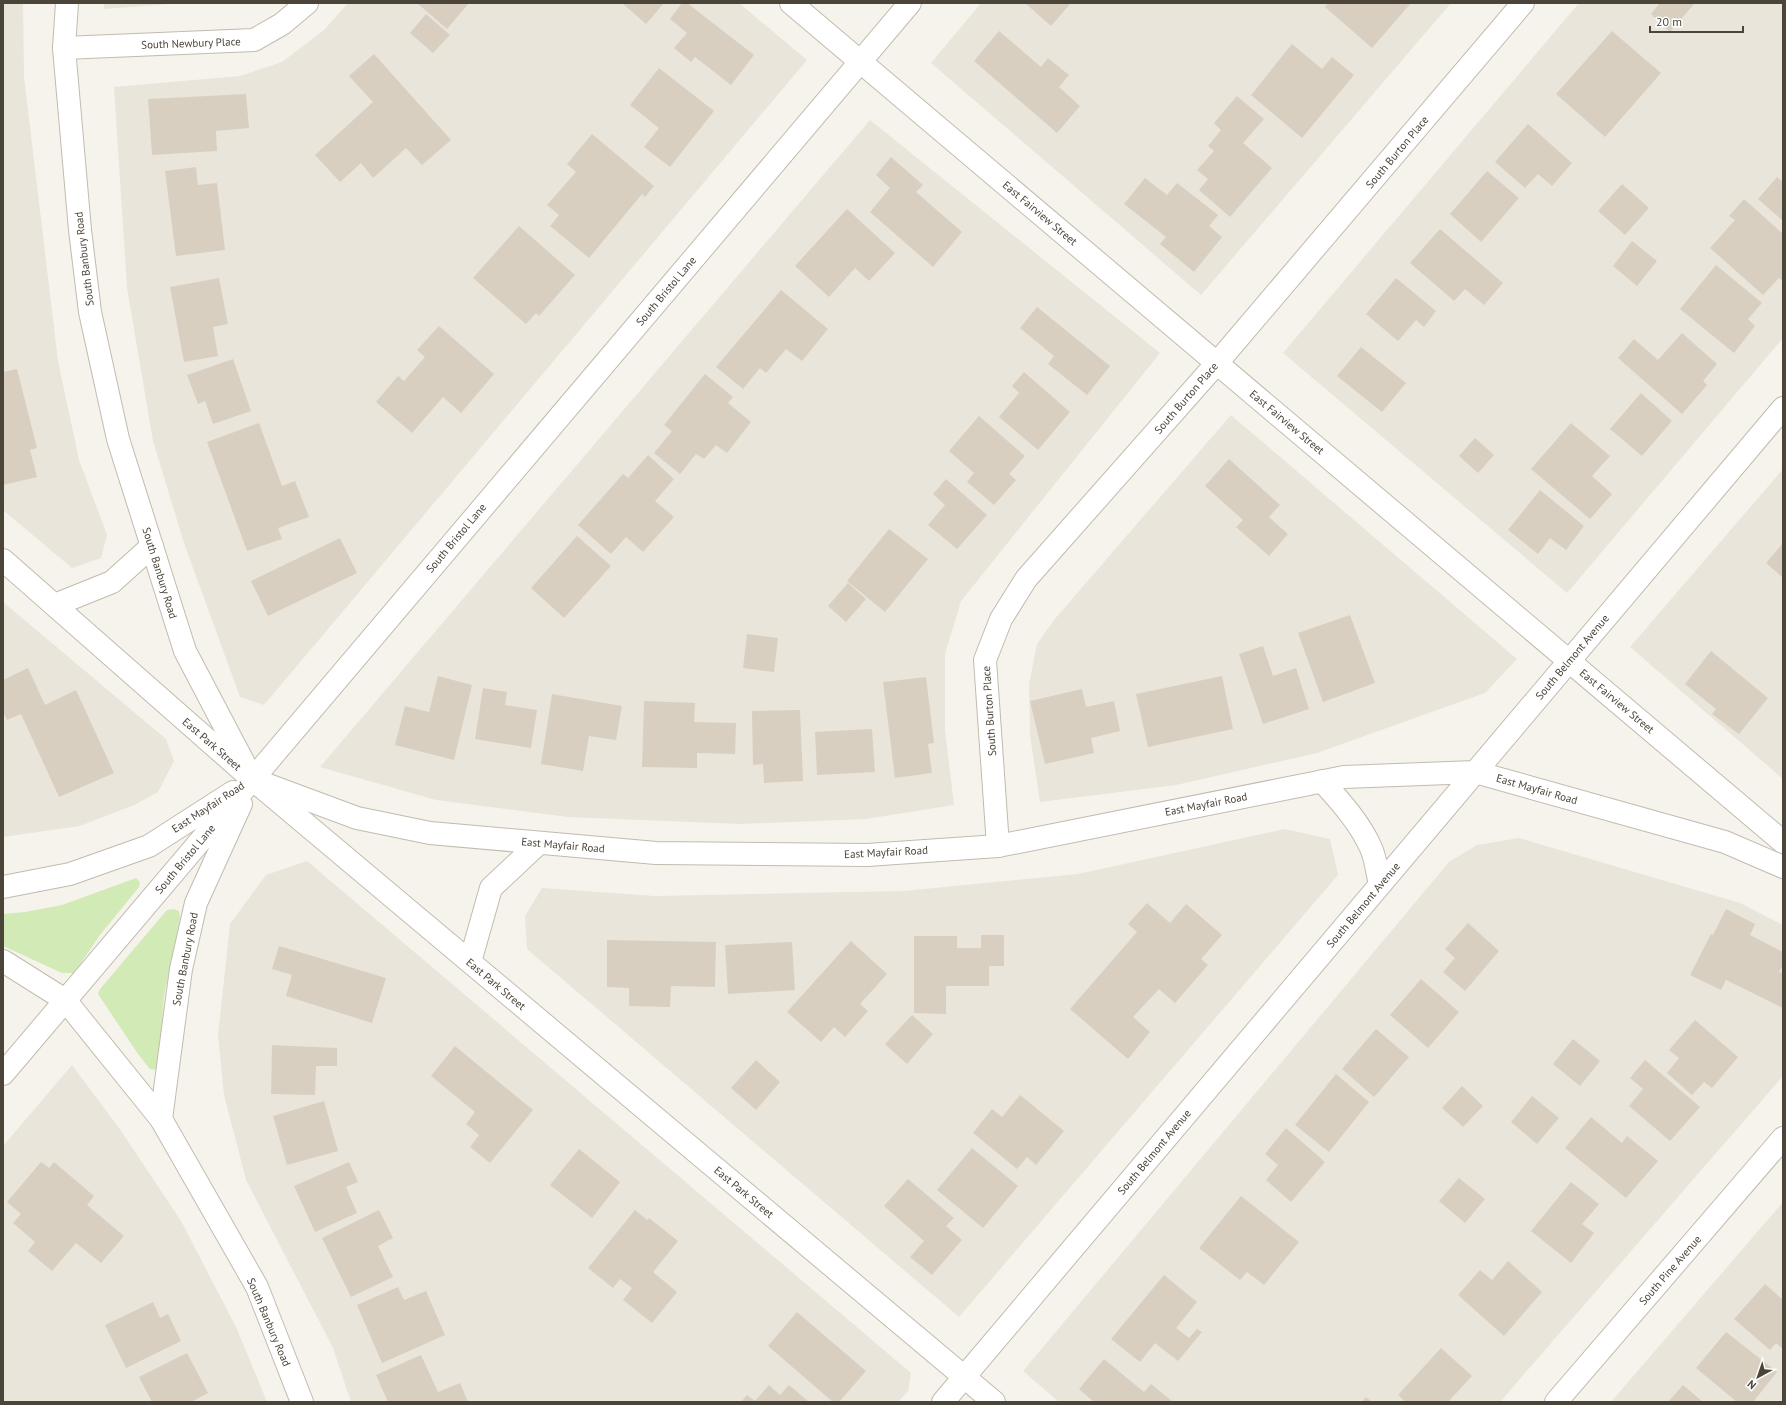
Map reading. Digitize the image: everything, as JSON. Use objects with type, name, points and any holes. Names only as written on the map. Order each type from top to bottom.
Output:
[{"type":"street","name":"South Banbury Road","points":[[67,3],[64,48],[80,230],[90,312],[118,439],[185,651],[252,779],[196,903],[181,969],[161,1119]]},
{"type":"street","name":"South Newbury Place","points":[[64,48],[254,40],[282,24],[307,3]]},
{"type":"street","name":"East Fairview Street","points":[[791,3],[1783,842]]},
{"type":"street","name":"South Bristol Lane","points":[[3,1074],[910,3]]},
{"type":"street","name":"South Burton Place","points":[[998,846],[985,660],[1001,619],[1026,579],[1217,363],[1523,3]]},
{"type":"street","name":"South Belmont Avenue","points":[[943,1402],[1568,660],[1783,408]]},
{"type":"street","points":[[55,605],[112,582],[152,546]]},
{"type":"street","name":"East Park Street","points":[[3,560],[252,779],[994,1402]]},
{"type":"street","name":"East Mayfair Road","points":[[3,887],[70,874],[149,846],[252,779],[357,818],[430,833],[656,853],[859,855],[998,846],[1344,777],[1475,772],[1725,842],[1783,868]]},
{"type":"street","points":[[1322,781],[1340,800],[1357,823],[1372,849],[1380,884]]},
{"type":"street","points":[[470,962],[491,888],[539,843]]},
{"type":"street","points":[[3,961],[65,1000]]},
{"type":"street","name":"South Banbury Road","points":[[65,1000],[161,1119],[256,1287],[302,1402]]},
{"type":"street","name":"South Pine Avenue","points":[[1556,1402],[1783,1138]]},
{"type":"shaded area","points":[[3,3],[23,3],[24,77],[58,361],[79,460],[107,535],[101,558],[72,568],[3,510]]},
{"type":"shaded area","points":[[104,3],[183,3],[104,9]]},
{"type":"shaded area","points":[[348,3],[739,3],[807,60],[264,705],[240,697],[185,546],[153,441],[127,288],[114,87],[240,76],[282,62],[324,30]]},
{"type":"shaded area","points":[[981,3],[1451,3],[1201,295],[931,63]]},
{"type":"shaded area","points":[[1579,3],[1783,3],[1783,338],[1567,593],[1283,353]]},
{"type":"shaded area","points":[[870,120],[1160,353],[961,601],[945,654],[945,730],[954,805],[866,819],[740,824],[568,817],[436,800],[320,767]]},
{"type":"shaded area","points":[[1231,415],[1517,659],[1485,693],[1317,753],[1176,785],[1040,802],[1030,735],[1029,684],[1037,644],[1054,620]]},
{"type":"shaded area","points":[[1783,469],[1783,779],[1630,647]]},
{"type":"shaded area","points":[[3,602],[166,739],[174,761],[158,792],[134,805],[80,826],[3,837]]},
{"type":"shaded area","points":[[1285,829],[1330,839],[1338,875],[959,1317],[527,949],[525,916],[542,888],[655,896],[904,891],[1078,874]]},
{"type":"shaded area","points":[[1519,838],[1740,903],[1783,925],[1783,1076],[1500,1402],[1059,1402],[1023,1371],[1449,862],[1477,845]]},
{"type":"shaded area","points":[[307,861],[911,1373],[908,1391],[898,1402],[351,1402],[333,1348],[246,1180],[224,1095],[218,1035],[230,924],[266,875]]},
{"type":"shaded area","points":[[72,1065],[119,1128],[181,1221],[237,1329],[267,1402],[3,1402],[3,1146]]},
{"type":"shaded area","points":[[1783,1202],[1783,1402],[1611,1402]]},
{"type":"green space","points":[[136,878],[140,882],[139,887],[100,935],[74,973],[62,973],[3,946],[3,914],[25,912],[62,905]]},
{"type":"green space","points":[[174,909],[179,911],[180,918],[164,996],[158,1070],[150,1069],[138,1054],[98,994],[100,989],[167,910]]},
{"type":"building","points":[[417,3],[469,3],[447,29]]},
{"type":"building","points":[[622,3],[664,3],[646,24]]},
{"type":"building","points":[[682,3],[687,3],[754,55],[731,85],[695,57],[691,62],[674,48],[687,33],[670,19]]},
{"type":"building","points":[[1025,3],[1071,3],[1051,26]]},
{"type":"building","points":[[1328,3],[1411,3],[1372,48],[1325,7]]},
{"type":"building","points":[[1660,3],[1694,4],[1670,32],[1651,14]]},
{"type":"building","points":[[426,14],[450,35],[433,53],[410,33]]},
{"type":"building","points":[[999,31],[1041,67],[1048,58],[1069,75],[1059,87],[1080,106],[1057,133],[974,61]]},
{"type":"building","points":[[1612,31],[1661,73],[1605,137],[1556,94]]},
{"type":"building","points":[[1292,44],[1322,69],[1332,57],[1354,75],[1302,138],[1251,95]]},
{"type":"building","points":[[374,54],[451,140],[422,165],[406,148],[373,178],[361,163],[340,182],[315,155],[373,102],[349,76]]},
{"type":"building","points":[[659,68],[714,111],[670,167],[644,147],[659,128],[630,105]]},
{"type":"building","points":[[246,94],[249,128],[216,131],[217,151],[152,155],[148,99]]},
{"type":"building","points":[[1237,96],[1264,119],[1243,143],[1272,168],[1230,217],[1199,190],[1208,179],[1197,170],[1214,151],[1208,146],[1221,130],[1214,123]]},
{"type":"building","points":[[1528,124],[1572,163],[1552,186],[1538,174],[1525,188],[1495,162]]},
{"type":"building","points":[[592,134],[654,186],[645,197],[642,194],[589,258],[550,226],[559,215],[547,205],[576,172],[567,164]]},
{"type":"building","points":[[891,157],[923,185],[916,192],[962,232],[933,267],[870,212],[890,188],[876,175]]},
{"type":"building","points":[[196,167],[198,185],[217,183],[225,250],[176,256],[165,171]]},
{"type":"building","points":[[1487,171],[1519,198],[1481,242],[1450,214]]},
{"type":"building","points":[[1777,177],[1783,182],[1783,221],[1758,199]]},
{"type":"building","points":[[1145,178],[1167,195],[1177,183],[1218,215],[1209,226],[1222,237],[1194,272],[1160,244],[1166,237],[1124,204]]},
{"type":"building","points":[[1622,184],[1649,208],[1625,235],[1598,211]]},
{"type":"building","points":[[1744,199],[1783,234],[1783,281],[1779,278],[1763,295],[1710,248],[1735,220],[1729,216]]},
{"type":"building","points":[[847,209],[895,253],[869,281],[855,268],[829,297],[795,266]]},
{"type":"building","points":[[519,226],[575,275],[539,316],[536,313],[526,324],[473,278]]},
{"type":"building","points":[[1440,229],[1503,283],[1484,305],[1465,289],[1454,301],[1410,263]]},
{"type":"building","points":[[1632,241],[1657,261],[1637,286],[1613,266]]},
{"type":"building","points":[[1716,265],[1762,303],[1748,319],[1755,326],[1734,353],[1680,309]]},
{"type":"building","points":[[219,278],[228,324],[213,327],[218,356],[184,362],[170,287]]},
{"type":"building","points":[[1396,278],[1436,311],[1424,327],[1416,320],[1398,341],[1366,314]]},
{"type":"building","points":[[781,290],[828,329],[802,361],[786,349],[766,373],[760,368],[743,389],[716,367]]},
{"type":"building","points":[[1037,307],[1110,366],[1087,395],[1048,364],[1054,356],[1020,328]]},
{"type":"building","points":[[439,326],[494,374],[461,413],[443,397],[412,433],[376,402],[398,376],[404,381],[425,357],[417,350]]},
{"type":"building","points":[[1682,333],[1717,364],[1703,381],[1707,385],[1682,414],[1618,358],[1634,339],[1658,360]]},
{"type":"building","points":[[1361,347],[1406,383],[1382,412],[1337,376]]},
{"type":"building","points":[[233,359],[251,411],[213,424],[205,401],[198,404],[187,375]]},
{"type":"building","points":[[17,369],[37,448],[30,450],[37,477],[3,485],[3,372]]},
{"type":"building","points":[[1024,372],[1070,412],[1038,450],[999,417],[1019,393],[1012,386]]},
{"type":"building","points":[[705,374],[733,397],[728,403],[751,422],[727,453],[716,445],[704,459],[696,454],[680,474],[654,453],[672,431],[664,425]]},
{"type":"building","points":[[1641,393],[1672,421],[1642,456],[1610,429]]},
{"type":"building","points":[[979,416],[1025,456],[1009,474],[1016,480],[994,505],[967,482],[974,473],[949,451]]},
{"type":"building","points":[[259,423],[282,486],[295,481],[309,517],[278,528],[282,539],[247,551],[207,442]]},
{"type":"building","points":[[1571,423],[1610,456],[1592,476],[1612,494],[1590,519],[1531,469]]},
{"type":"building","points":[[1475,438],[1494,455],[1478,473],[1459,456]]},
{"type":"building","points":[[648,455],[674,479],[655,501],[674,517],[643,552],[626,537],[611,554],[578,525],[623,474],[628,478]]},
{"type":"building","points":[[1229,459],[1280,505],[1269,517],[1288,534],[1269,556],[1236,527],[1243,520],[1205,486]]},
{"type":"building","points":[[946,479],[987,515],[957,549],[928,525],[945,505],[933,494]]},
{"type":"building","points":[[1540,490],[1584,526],[1566,550],[1550,538],[1538,554],[1508,530]]},
{"type":"building","points":[[889,529],[928,559],[885,612],[847,581]]},
{"type":"building","points":[[577,536],[611,566],[564,618],[531,588]]},
{"type":"building","points":[[340,538],[357,573],[268,616],[251,581]]},
{"type":"building","points":[[1783,543],[1783,578],[1766,563]]},
{"type":"building","points":[[848,583],[866,599],[846,622],[828,606]]},
{"type":"building","points":[[1350,615],[1375,683],[1323,702],[1298,633]]},
{"type":"building","points":[[747,634],[778,638],[774,672],[743,668]]},
{"type":"building","points":[[1263,646],[1273,676],[1296,668],[1309,709],[1263,724],[1239,654]]},
{"type":"building","points":[[1711,651],[1768,698],[1739,734],[1712,714],[1716,709],[1685,684]]},
{"type":"building","points":[[28,668],[45,705],[76,690],[114,773],[59,797],[21,714],[7,720],[3,712],[3,680]]},
{"type":"building","points":[[438,676],[472,685],[454,760],[395,745],[405,706],[429,712]]},
{"type":"building","points":[[1222,676],[1233,729],[1148,747],[1136,694]]},
{"type":"building","points":[[926,677],[934,743],[928,744],[932,773],[895,778],[883,682]]},
{"type":"building","points":[[483,688],[507,692],[505,705],[537,710],[531,748],[475,739]]},
{"type":"building","points":[[1082,689],[1086,707],[1114,701],[1120,731],[1091,738],[1094,753],[1045,764],[1030,701]]},
{"type":"building","points":[[552,694],[622,706],[616,740],[589,736],[583,771],[541,764]]},
{"type":"building","points":[[644,701],[695,703],[694,722],[736,723],[735,754],[697,753],[697,768],[642,767]]},
{"type":"building","points":[[800,710],[803,781],[764,783],[763,764],[753,765],[752,711]]},
{"type":"building","points":[[872,729],[875,772],[817,775],[815,732]]},
{"type":"building","points":[[1147,903],[1170,923],[1186,904],[1222,935],[1201,959],[1208,965],[1175,1003],[1159,989],[1133,1017],[1150,1032],[1128,1059],[1070,1009],[1137,932],[1128,924]]},
{"type":"building","points":[[1726,909],[1755,924],[1750,935],[1783,952],[1783,965],[1779,972],[1783,973],[1783,1008],[1726,980],[1721,990],[1690,975]]},
{"type":"building","points":[[1468,923],[1499,951],[1465,991],[1443,972],[1455,958],[1445,949]]},
{"type":"building","points":[[981,935],[1004,935],[1004,966],[989,966],[989,986],[946,986],[946,1014],[914,1013],[914,936],[957,936],[957,948],[981,948]]},
{"type":"building","points":[[607,940],[716,942],[715,987],[671,986],[670,1007],[629,1006],[629,988],[607,987]]},
{"type":"building","points":[[851,941],[887,974],[860,1004],[868,1011],[845,1037],[834,1027],[821,1042],[787,1012]]},
{"type":"building","points":[[792,942],[795,990],[728,994],[725,945]]},
{"type":"building","points":[[279,946],[386,978],[372,1023],[286,996],[292,975],[272,969]]},
{"type":"building","points":[[1421,979],[1459,1012],[1428,1048],[1390,1015]]},
{"type":"building","points":[[912,1015],[933,1034],[907,1064],[885,1044]]},
{"type":"building","points":[[1695,1020],[1738,1057],[1712,1088],[1704,1082],[1692,1095],[1667,1073],[1679,1058],[1669,1050]]},
{"type":"building","points":[[1376,1029],[1409,1057],[1374,1097],[1342,1069]]},
{"type":"building","points":[[1573,1039],[1600,1061],[1580,1086],[1553,1064]]},
{"type":"building","points":[[272,1045],[337,1048],[337,1066],[316,1066],[315,1095],[271,1094]]},
{"type":"building","points":[[455,1046],[533,1110],[490,1163],[470,1147],[479,1135],[466,1124],[475,1112],[431,1076]]},
{"type":"building","points":[[756,1060],[780,1082],[756,1110],[731,1088]]},
{"type":"building","points":[[1645,1060],[1700,1107],[1670,1141],[1629,1106],[1643,1089],[1630,1078]]},
{"type":"building","points":[[1336,1074],[1369,1102],[1329,1152],[1295,1125]]},
{"type":"building","points":[[1462,1086],[1483,1106],[1463,1127],[1442,1108]]},
{"type":"building","points":[[1020,1095],[1064,1131],[1036,1165],[1027,1157],[1017,1169],[973,1133],[992,1109],[1002,1117]]},
{"type":"building","points":[[1532,1096],[1559,1118],[1537,1144],[1511,1122]]},
{"type":"building","points":[[324,1101],[338,1151],[287,1165],[273,1116]]},
{"type":"building","points":[[1591,1117],[1622,1143],[1627,1136],[1658,1161],[1626,1198],[1565,1148]]},
{"type":"building","points":[[1286,1128],[1325,1162],[1291,1202],[1266,1180],[1278,1165],[1265,1154]]},
{"type":"building","points":[[972,1148],[1018,1186],[983,1228],[937,1190]]},
{"type":"building","points":[[579,1149],[620,1182],[592,1218],[550,1185]]},
{"type":"building","points":[[41,1162],[49,1168],[54,1162],[94,1196],[87,1205],[124,1236],[101,1263],[76,1243],[52,1271],[28,1251],[35,1242],[13,1223],[21,1214],[7,1202]]},
{"type":"building","points":[[349,1162],[358,1182],[346,1187],[357,1213],[315,1232],[294,1186]]},
{"type":"building","points":[[1459,1178],[1485,1199],[1465,1223],[1439,1201]]},
{"type":"building","points":[[908,1179],[954,1218],[946,1226],[962,1240],[932,1275],[910,1257],[924,1241],[884,1206]]},
{"type":"building","points":[[1571,1182],[1599,1204],[1582,1224],[1594,1233],[1571,1263],[1531,1231]]},
{"type":"building","points":[[1241,1196],[1299,1242],[1264,1285],[1247,1272],[1240,1280],[1199,1248]]},
{"type":"building","points":[[379,1210],[393,1238],[378,1246],[393,1277],[351,1297],[322,1238]]},
{"type":"building","points":[[635,1210],[647,1220],[649,1218],[678,1241],[653,1272],[677,1292],[652,1323],[623,1300],[632,1288],[620,1279],[613,1288],[588,1268]]},
{"type":"building","points":[[1508,1261],[1542,1292],[1504,1336],[1458,1295],[1480,1270],[1492,1280]]},
{"type":"building","points":[[1164,1275],[1197,1302],[1176,1328],[1189,1338],[1197,1329],[1202,1332],[1178,1361],[1155,1343],[1140,1362],[1111,1339]]},
{"type":"building","points":[[1765,1284],[1783,1300],[1783,1349],[1776,1343],[1770,1350],[1734,1319]]},
{"type":"building","points":[[398,1287],[404,1300],[426,1291],[445,1335],[382,1363],[357,1305]]},
{"type":"building","points":[[153,1302],[160,1318],[168,1314],[181,1341],[126,1368],[105,1325]]},
{"type":"building","points":[[797,1312],[866,1371],[839,1402],[833,1402],[768,1346]]},
{"type":"building","points":[[1726,1332],[1777,1372],[1753,1402],[1737,1402],[1696,1368]]},
{"type":"building","points":[[1441,1348],[1472,1376],[1448,1402],[1405,1402],[1398,1395]]},
{"type":"building","points":[[187,1353],[208,1393],[191,1402],[152,1402],[139,1377]]},
{"type":"building","points":[[421,1355],[438,1392],[460,1383],[468,1402],[388,1402],[376,1375]]},
{"type":"building","points":[[1104,1359],[1144,1392],[1151,1384],[1173,1402],[1094,1402],[1079,1389]]},
{"type":"building","points":[[769,1385],[780,1395],[789,1385],[809,1402],[741,1402],[747,1395],[755,1401]]},
{"type":"building","points":[[1683,1385],[1703,1402],[1668,1402]]},
{"type":"building","points":[[1366,1397],[1372,1402],[1362,1402]]}]
